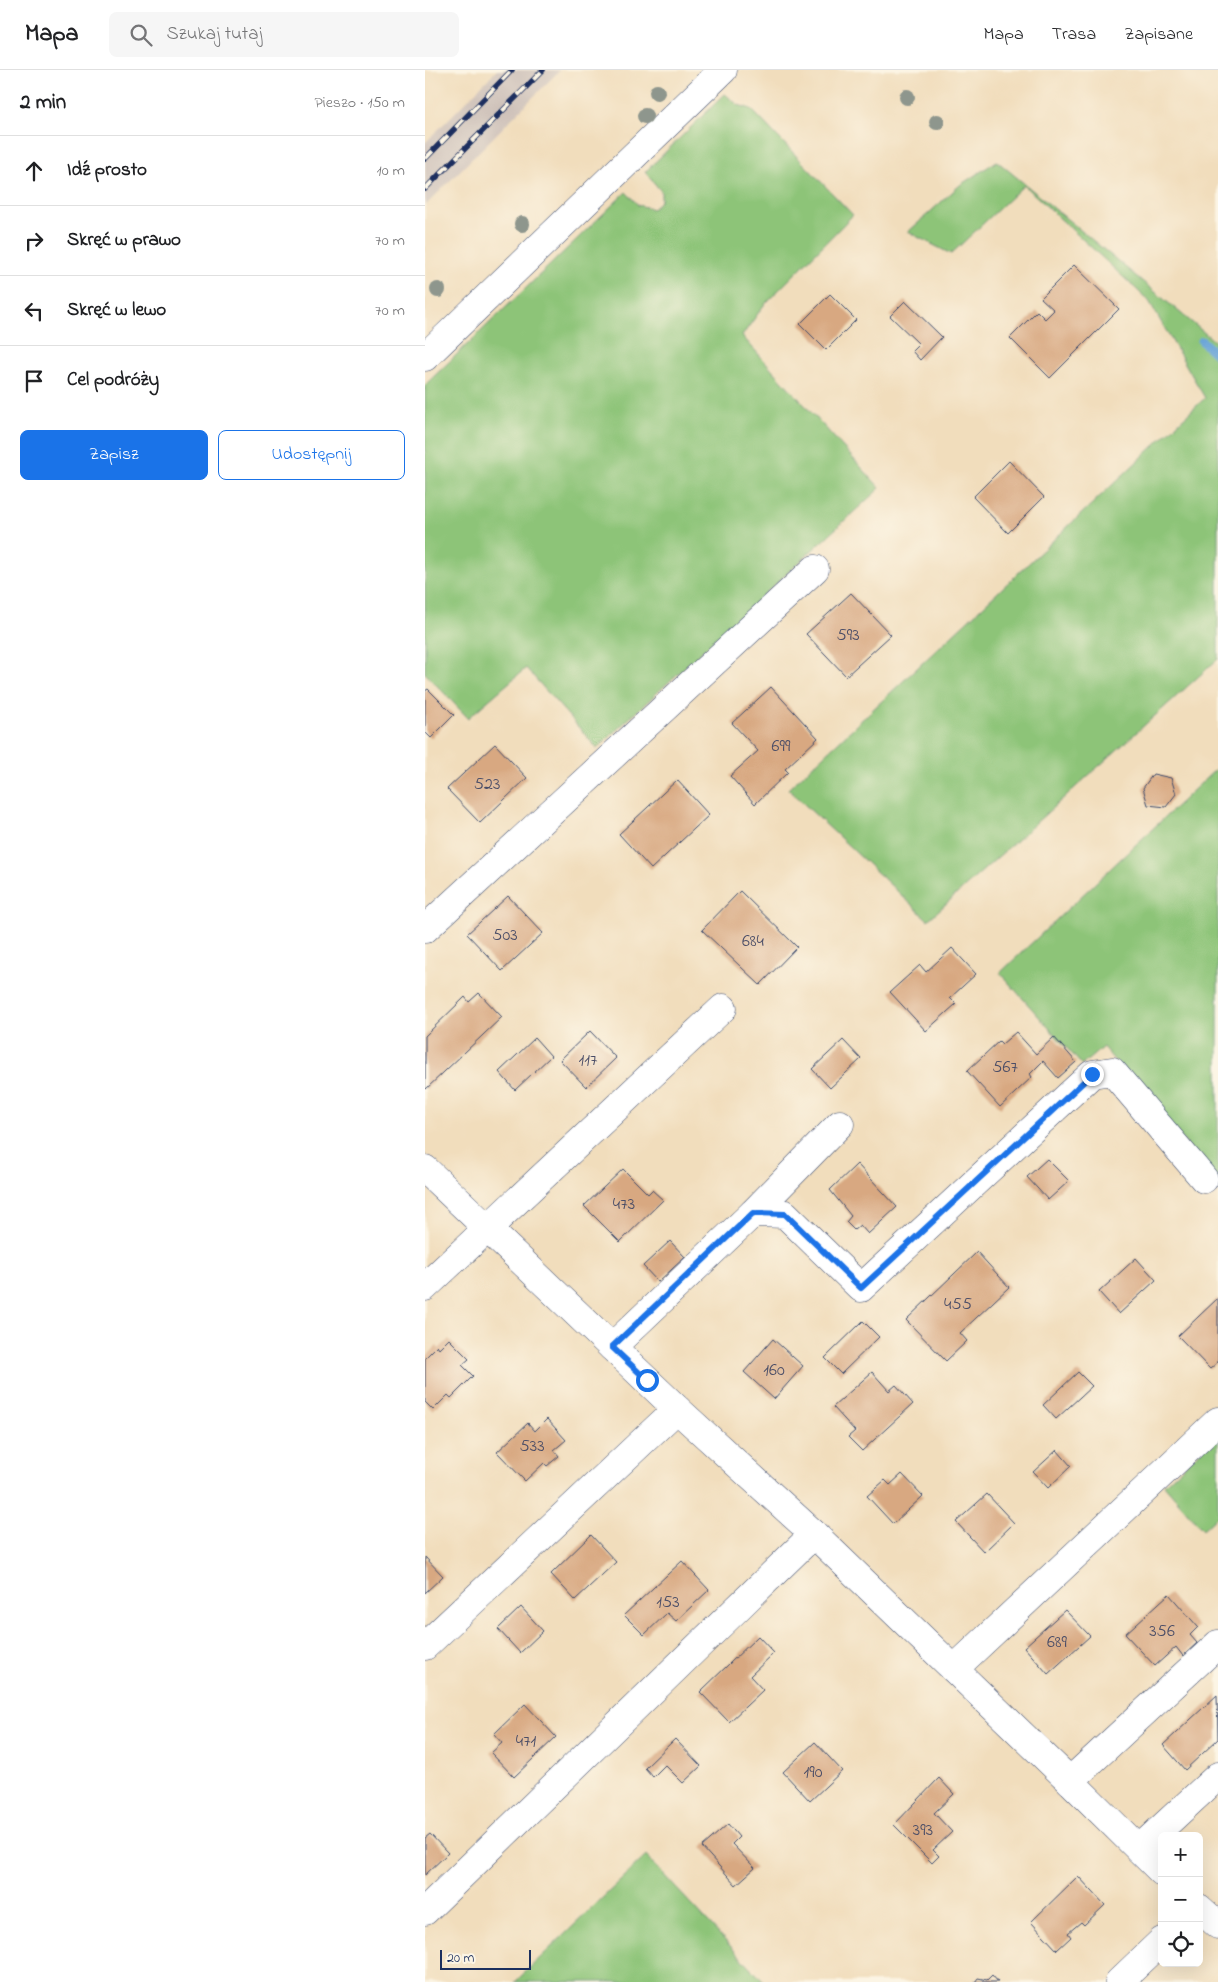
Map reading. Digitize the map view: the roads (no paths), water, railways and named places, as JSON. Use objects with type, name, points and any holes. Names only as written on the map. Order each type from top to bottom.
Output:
[{"type":"street","points":[[425,357],[723,70]]},
{"type":"street","points":[[425,929],[815,569]]},
{"type":"street","points":[[425,1287],[723,1008]]},
{"type":"street","points":[[753,1213],[785,1214],[861,1288],[1092,1074],[1112,1071],[1204,1179]]},
{"type":"street","points":[[612,1347],[753,1213],[840,1124]]},
{"type":"street","points":[[425,1169],[677,1408],[814,1534],[1158,1868]]},
{"type":"street","points":[[425,1646],[677,1408]]},
{"type":"street","points":[[954,1669],[1218,1421]]},
{"type":"street","points":[[425,1911],[814,1534]]},
{"type":"street","points":[[1070,1781],[1218,1644]]},
{"type":"street","points":[[1139,1849],[1218,1776]]},
{"type":"street","points":[[1203,1912],[1218,1925]]},
{"type":"street","points":[[1119,1982],[1158,1944]]},
{"type":"waterway","points":[[1202,341],[1218,356]]},
{"type":"railway","points":[[425,159],[512,70]]},
{"type":"railway","points":[[425,189],[543,70]]}]
